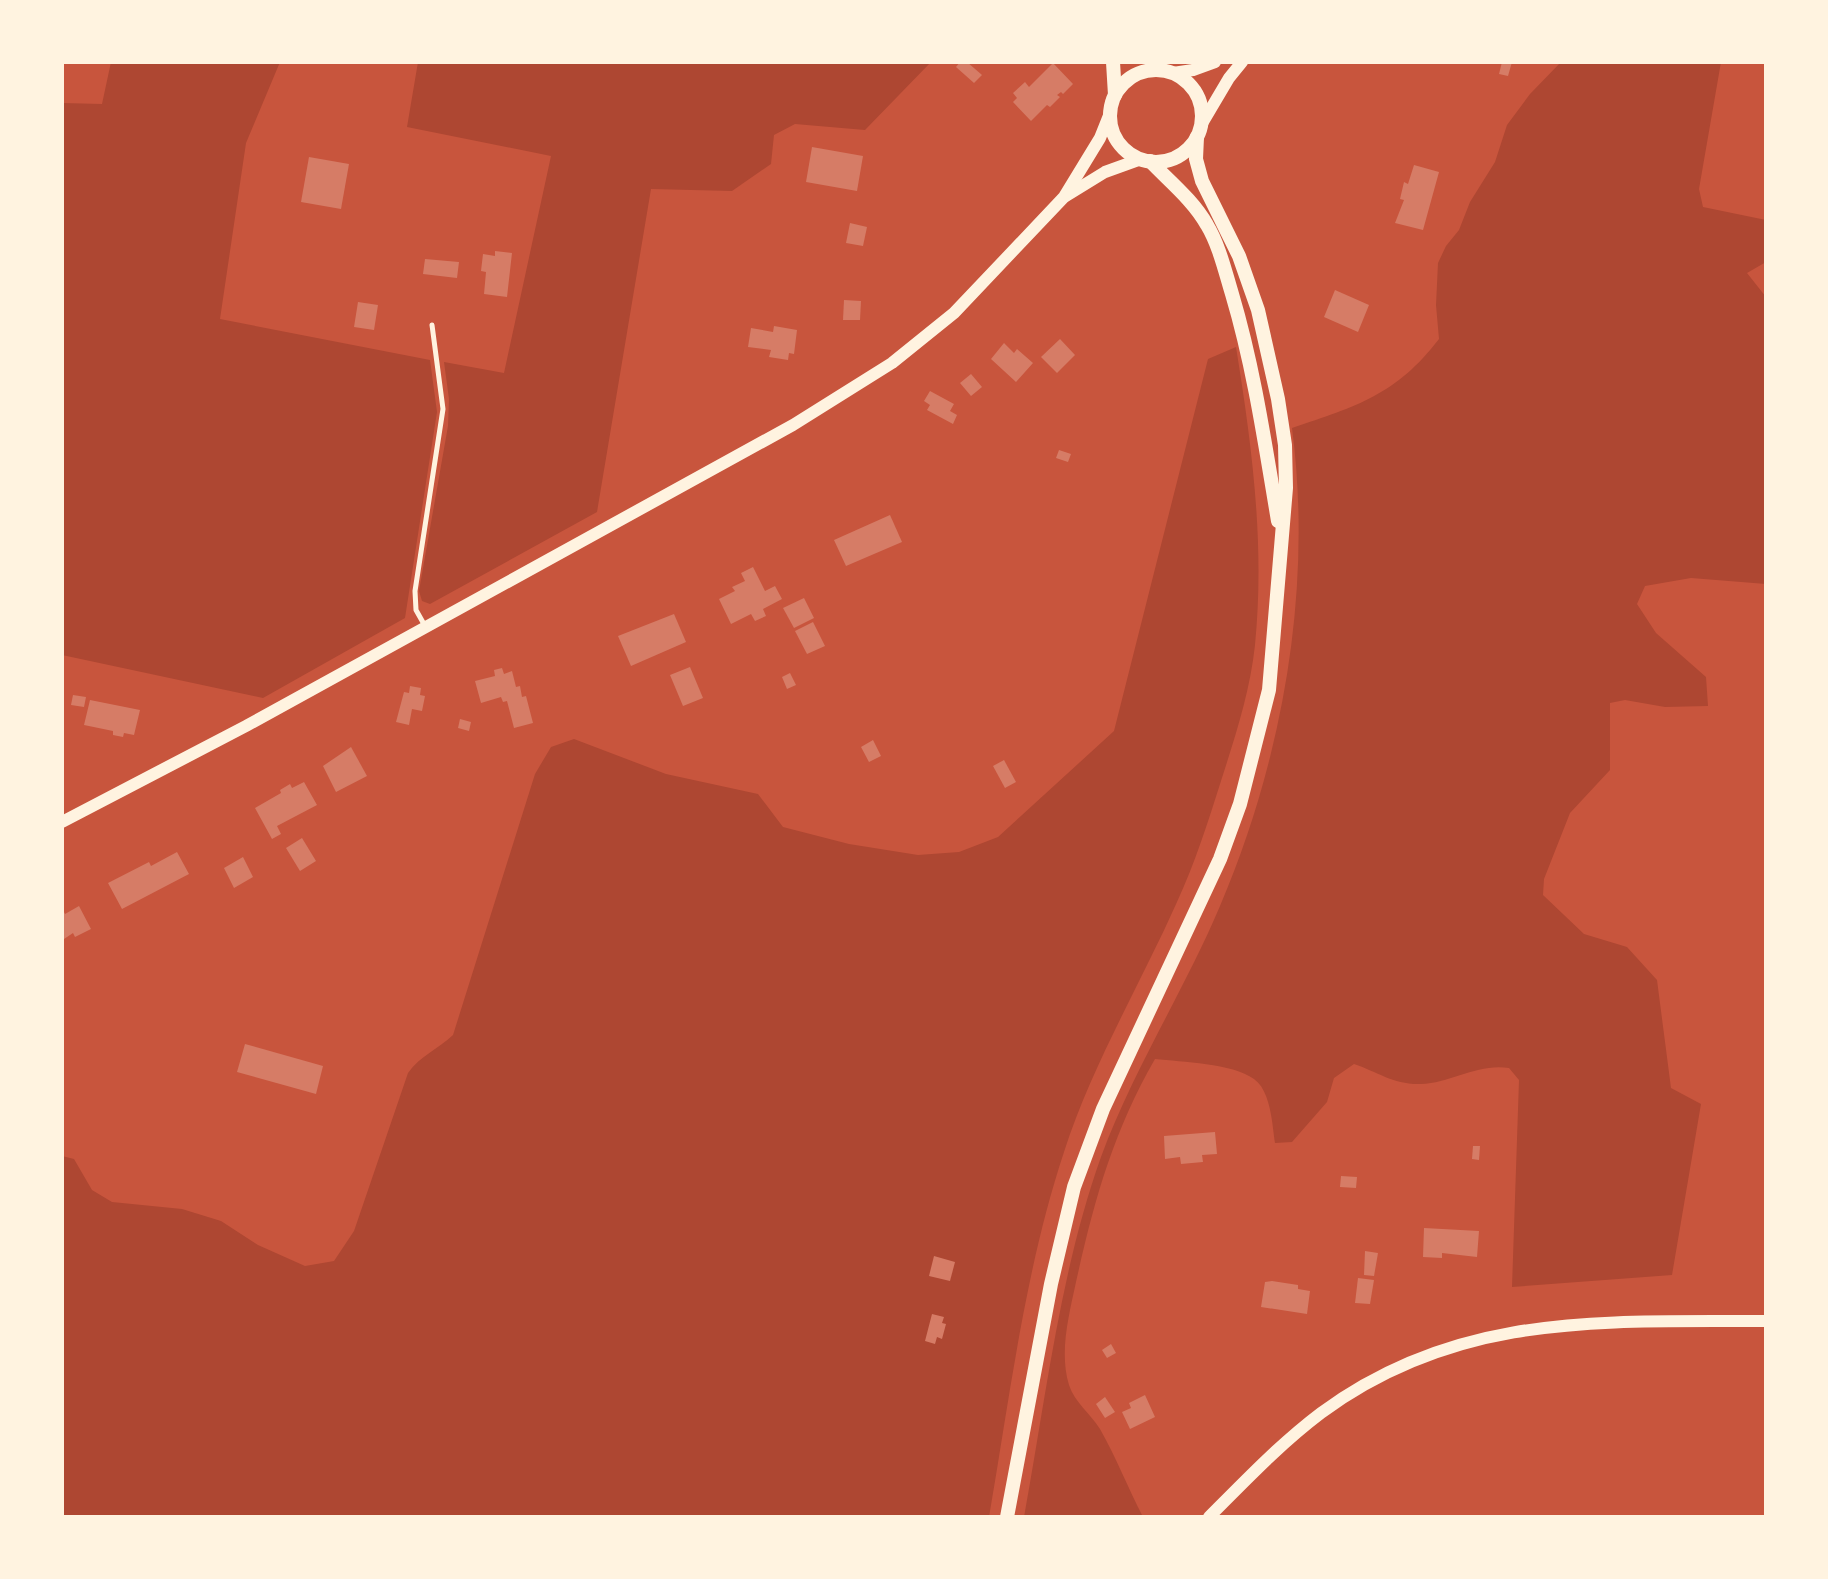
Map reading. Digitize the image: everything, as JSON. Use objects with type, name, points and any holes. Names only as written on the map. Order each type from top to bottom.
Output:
[{"type":"main road","points":[[1113,62],[1115,95],[1110,113],[1118,141],[1128,152],[1145,160],[1191,202],[1207,225],[1221,259],[1248,348],[1280,537]]},
{"type":"main road","points":[[1007,1517],[1051,1284],[1074,1187],[1103,1109],[1220,859],[1250,768],[1269,690],[1279,586],[1280,537],[1286,488],[1285,445],[1270,356],[1258,310],[1239,256],[1202,181],[1196,159],[1199,101],[1193,89],[1164,69],[1136,75],[1124,83],[1115,95]]},
{"type":"main road","points":[[1145,160],[1164,161],[1177,156],[1188,148],[1198,132]]},
{"type":"street","points":[[1164,69],[1193,70],[1215,62]]},
{"type":"street","points":[[1198,132],[1229,78],[1242,62]]},
{"type":"street","points":[[62,822],[246,726],[793,425],[866,380],[954,313],[1064,197],[1100,138],[1110,113]]},
{"type":"street","points":[[1064,197],[1105,172],[1145,160]]},
{"type":"street","points":[[1209,1517],[1290,1438],[1322,1412],[1385,1375],[1435,1354],[1494,1335],[1554,1325],[1611,1321],[1766,1321]]},
{"type":"lane","points":[[425,627],[416,610],[415,591],[443,409],[432,325]]},
{"type":"shaded area","points":[[111,62],[280,62],[246,143],[220,319],[430,360],[437,412],[405,618],[263,698],[62,655],[62,103],[102,104]]},
{"type":"shaded area","points":[[418,62],[931,62],[865,130],[795,124],[774,135],[771,164],[732,191],[651,189],[597,512],[430,604],[422,601],[419,591],[448,426],[449,399],[444,362],[504,373],[551,156],[407,127]]},
{"type":"shaded area","points":[[1561,62],[1721,62],[1699,189],[1703,207],[1766,220],[1766,262],[1747,273],[1766,297],[1766,584],[1691,578],[1645,586],[1637,604],[1656,633],[1706,677],[1708,706],[1665,707],[1625,700],[1610,703],[1610,770],[1570,813],[1544,879],[1543,895],[1584,934],[1627,947],[1657,980],[1671,1088],[1701,1104],[1672,1275],[1512,1287],[1519,1080],[1509,1068],[1486,1068],[1432,1083],[1411,1084],[1354,1064],[1334,1078],[1327,1102],[1292,1142],[1275,1143],[1267,1100],[1260,1084],[1254,1079],[1220,1066],[1155,1059],[1127,1113],[1098,1195],[1076,1282],[1065,1347],[1069,1385],[1100,1429],[1143,1517],[1024,1517],[1064,1290],[1101,1157],[1128,1093],[1220,906],[1261,791],[1276,732],[1288,672],[1295,611],[1298,488],[1292,428],[1356,405],[1391,386],[1439,339],[1436,305],[1438,263],[1495,162],[1507,125],[1530,94]]},
{"type":"shaded area","points":[[1236,347],[1252,458],[1258,532],[1258,607],[1250,680],[1232,748],[1190,872],[1088,1088],[1064,1152],[1029,1287],[989,1517],[62,1517],[62,1156],[74,1159],[92,1190],[112,1202],[182,1209],[221,1221],[258,1245],[305,1266],[334,1261],[354,1231],[408,1073],[453,1035],[535,774],[551,747],[574,739],[666,774],[758,794],[783,827],[849,844],[918,855],[959,852],[998,837],[1114,731],[1208,359]]},
{"type":"building","points":[[960,62],[967,62],[982,75],[974,83],[956,67]]},
{"type":"building","points":[[1502,62],[1512,62],[1508,76],[1499,74]]},
{"type":"building","points":[[1053,63],[1073,84],[1031,121],[1013,102],[1017,98],[1013,93],[1025,82],[1029,87]]},
{"type":"building","points":[[812,147],[863,156],[857,191],[806,182]]},
{"type":"building","points":[[309,157],[349,164],[341,209],[301,202]]},
{"type":"building","points":[[1414,165],[1439,172],[1423,230],[1395,223],[1404,200],[1400,199],[1404,182],[1408,184]]},
{"type":"building","points":[[850,223],[867,227],[863,246],[846,243]]},
{"type":"building","points":[[495,251],[512,253],[507,297],[484,294],[486,272],[481,271],[483,254],[495,256]]},
{"type":"building","points":[[425,259],[459,262],[457,278],[423,274]]},
{"type":"building","points":[[1335,290],[1369,305],[1358,332],[1324,317]]},
{"type":"building","points":[[844,300],[861,301],[860,320],[843,320]]},
{"type":"building","points":[[358,302],[378,305],[374,330],[354,327]]},
{"type":"building","points":[[774,326],[797,330],[794,354],[789,353],[788,360],[769,357],[771,350],[748,347],[751,328],[773,332]]},
{"type":"building","points":[[1060,339],[1075,355],[1057,373],[1041,357]]},
{"type":"building","points":[[1004,343],[1014,353],[1017,349],[1033,363],[1016,382],[991,359]]},
{"type":"building","points":[[971,374],[982,387],[971,396],[960,383]]},
{"type":"building","points":[[930,391],[954,404],[950,411],[957,415],[953,424],[927,410],[930,405],[924,401]]},
{"type":"building","points":[[1059,450],[1071,454],[1068,462],[1056,458]]},
{"type":"building","points":[[890,515],[902,542],[846,566],[834,540]]},
{"type":"building","points":[[753,567],[765,591],[775,586],[782,599],[763,609],[766,616],[755,621],[751,614],[731,624],[719,599],[735,591],[732,587],[745,581],[741,573]]},
{"type":"building","points":[[804,598],[814,618],[794,628],[783,608]]},
{"type":"building","points":[[674,614],[686,642],[631,666],[618,636]]},
{"type":"building","points":[[813,622],[825,646],[807,654],[795,631]]},
{"type":"building","points":[[690,667],[703,698],[683,706],[670,675]]},
{"type":"building","points":[[502,668],[504,674],[512,671],[516,687],[520,686],[522,697],[526,696],[533,723],[514,728],[507,701],[503,702],[501,697],[481,703],[475,681],[495,676],[494,670]]},
{"type":"building","points":[[790,673],[796,685],[787,689],[782,677]]},
{"type":"building","points":[[410,686],[421,688],[420,695],[425,696],[422,711],[412,709],[409,725],[396,722],[404,692],[409,693]]},
{"type":"building","points":[[73,695],[86,697],[84,707],[71,705]]},
{"type":"building","points":[[90,700],[140,710],[134,735],[113,735],[113,731],[84,725]]},
{"type":"building","points":[[460,719],[471,722],[469,731],[458,728]]},
{"type":"building","points":[[873,740],[881,756],[869,762],[861,747]]},
{"type":"building","points":[[351,747],[367,776],[336,792],[323,766]]},
{"type":"building","points":[[1004,760],[1016,782],[1005,788],[993,766]]},
{"type":"building","points":[[304,782],[317,805],[277,826],[281,834],[272,839],[255,808],[290,784],[292,788]]},
{"type":"building","points":[[302,838],[316,861],[300,871],[286,848]]},
{"type":"building","points":[[177,852],[189,874],[122,909],[108,883]]},
{"type":"building","points":[[243,857],[253,877],[234,888],[224,868]]},
{"type":"building","points":[[79,906],[91,929],[75,937],[73,933],[64,939],[62,908],[65,914]]},
{"type":"building","points":[[245,1044],[323,1066],[316,1094],[237,1072]]},
{"type":"building","points":[[1215,1132],[1217,1154],[1202,1155],[1203,1162],[1181,1164],[1180,1157],[1165,1159],[1164,1136]]},
{"type":"building","points":[[1473,1146],[1480,1146],[1479,1160],[1472,1159]]},
{"type":"building","points":[[1341,1176],[1357,1177],[1356,1188],[1340,1187]]},
{"type":"building","points":[[1424,1228],[1479,1231],[1477,1257],[1442,1253],[1442,1258],[1423,1257]]},
{"type":"building","points":[[1365,1251],[1378,1253],[1374,1276],[1364,1275]]},
{"type":"building","points":[[934,1256],[955,1262],[950,1281],[929,1276]]},
{"type":"building","points":[[1358,1278],[1374,1280],[1370,1304],[1355,1303]]},
{"type":"building","points":[[1265,1282],[1298,1285],[1298,1289],[1310,1291],[1307,1314],[1261,1307]]},
{"type":"building","points":[[932,1314],[944,1317],[942,1323],[946,1324],[942,1339],[937,1337],[935,1344],[925,1341]]},
{"type":"building","points":[[1111,1344],[1116,1353],[1107,1358],[1102,1350]]},
{"type":"building","points":[[1145,1395],[1155,1417],[1130,1429],[1122,1412],[1131,1408],[1129,1403]]},
{"type":"building","points":[[1105,1397],[1115,1412],[1105,1418],[1096,1404]]}]
